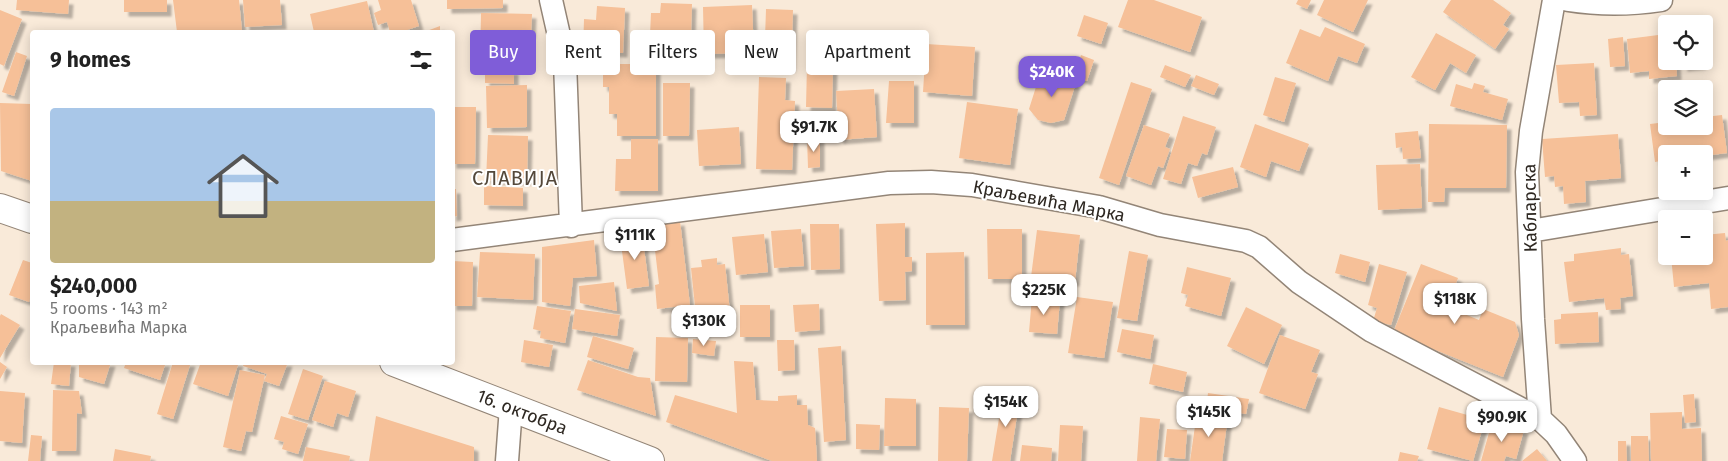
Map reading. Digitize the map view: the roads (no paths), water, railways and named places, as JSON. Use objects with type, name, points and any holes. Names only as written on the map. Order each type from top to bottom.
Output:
[{"type":"main road","points":[[0,208],[30,218]]},
{"type":"main road","name":"16. октобра","points":[[402,365],[650,461]]},
{"type":"street","points":[[551,0],[565,62],[571,226]]},
{"type":"street","name":"Кабларска","points":[[1540,418],[1527,172],[1531,131],[1554,0]]},
{"type":"street","points":[[1568,0],[1595,4],[1629,5],[1661,0]]},
{"type":"street","name":"Краљевића Марка","points":[[455,240],[889,183],[931,182],[972,185],[1099,207],[1160,225],[1224,237],[1260,247],[1299,282],[1372,331],[1540,418],[1556,434],[1575,461]]},
{"type":"street","points":[[1530,231],[1728,198]]},
{"type":"street","points":[[507,461],[511,407]]},
{"type":"district","name":"СЛАВИЈА","points":[[515,178]]}]
